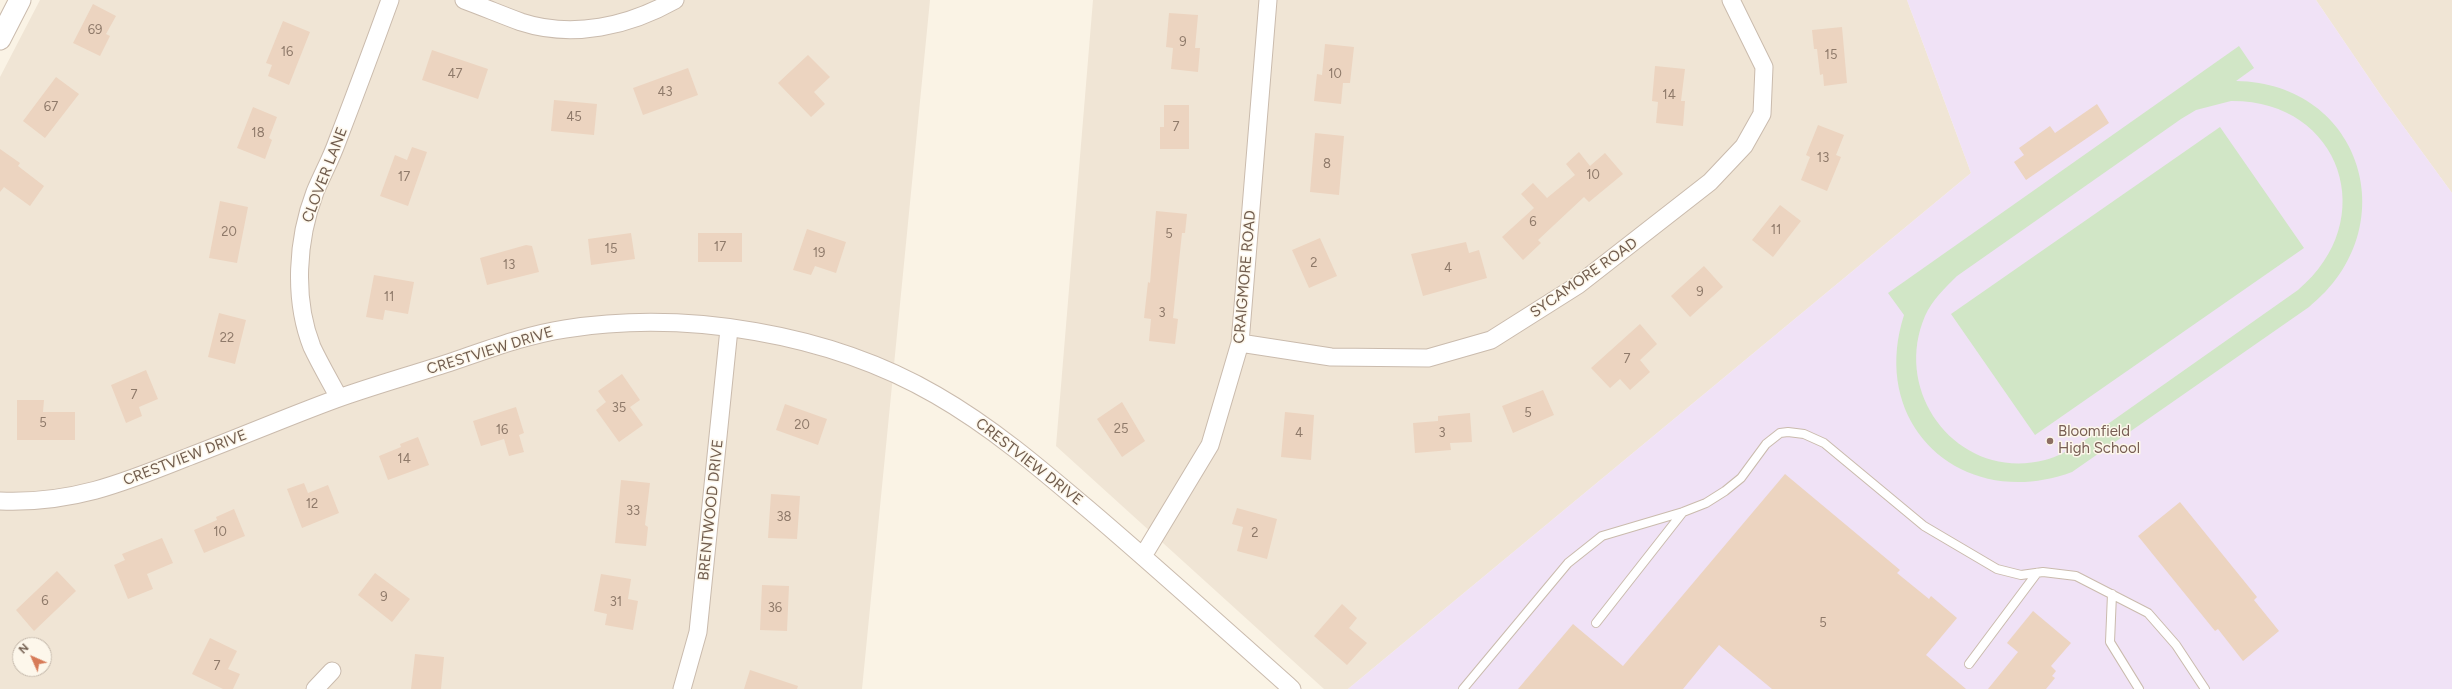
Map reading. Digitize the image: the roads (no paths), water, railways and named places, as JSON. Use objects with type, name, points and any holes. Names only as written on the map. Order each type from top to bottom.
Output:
[{"type":"street","points":[[0,39],[20,0]]},
{"type":"street","name":"CLOVER LANE","points":[[339,398],[312,346],[307,330],[302,306],[300,267],[302,240],[315,192],[336,144],[390,0]]},
{"type":"street","points":[[464,0],[522,22],[552,28],[586,29],[624,23],[655,11],[675,0]]},
{"type":"street","name":"CRAIGMORE ROAD","points":[[1142,556],[1210,445],[1240,343],[1268,0]]},
{"type":"street","name":"SYCAMORE ROAD","points":[[1240,343],[1331,356],[1428,358],[1491,340],[1578,285],[1710,182],[1744,146],[1762,114],[1764,67],[1731,0]]},
{"type":"street","name":"CRESTVIEW DRIVE","points":[[0,501],[29,501],[88,494],[127,481],[339,398],[518,340],[563,329],[628,322],[666,322],[758,332],[824,348],[871,364],[936,394],[1014,447],[1142,556],[1292,689]]},
{"type":"street","name":"BRENTWOOD DRIVE","points":[[682,689],[698,632],[729,329]]},
{"type":"street","points":[[315,689],[332,671]]},
{"type":"lane","points":[[1463,689],[1568,563],[1602,536],[1683,512],[1706,503],[1725,491],[1741,478],[1773,437],[1780,433],[1795,432],[1824,443],[1924,526],[1997,569],[2021,575],[2037,573],[2076,576],[2148,613],[2176,645],[2205,689]]},
{"type":"lane","points":[[1596,623],[1683,512]]},
{"type":"lane","points":[[1969,664],[2037,573]]},
{"type":"lane","points":[[2112,594],[2110,642],[2139,689]]},
{"type":"place","name":"Bloomfield High School","points":[[2050,441]]}]
